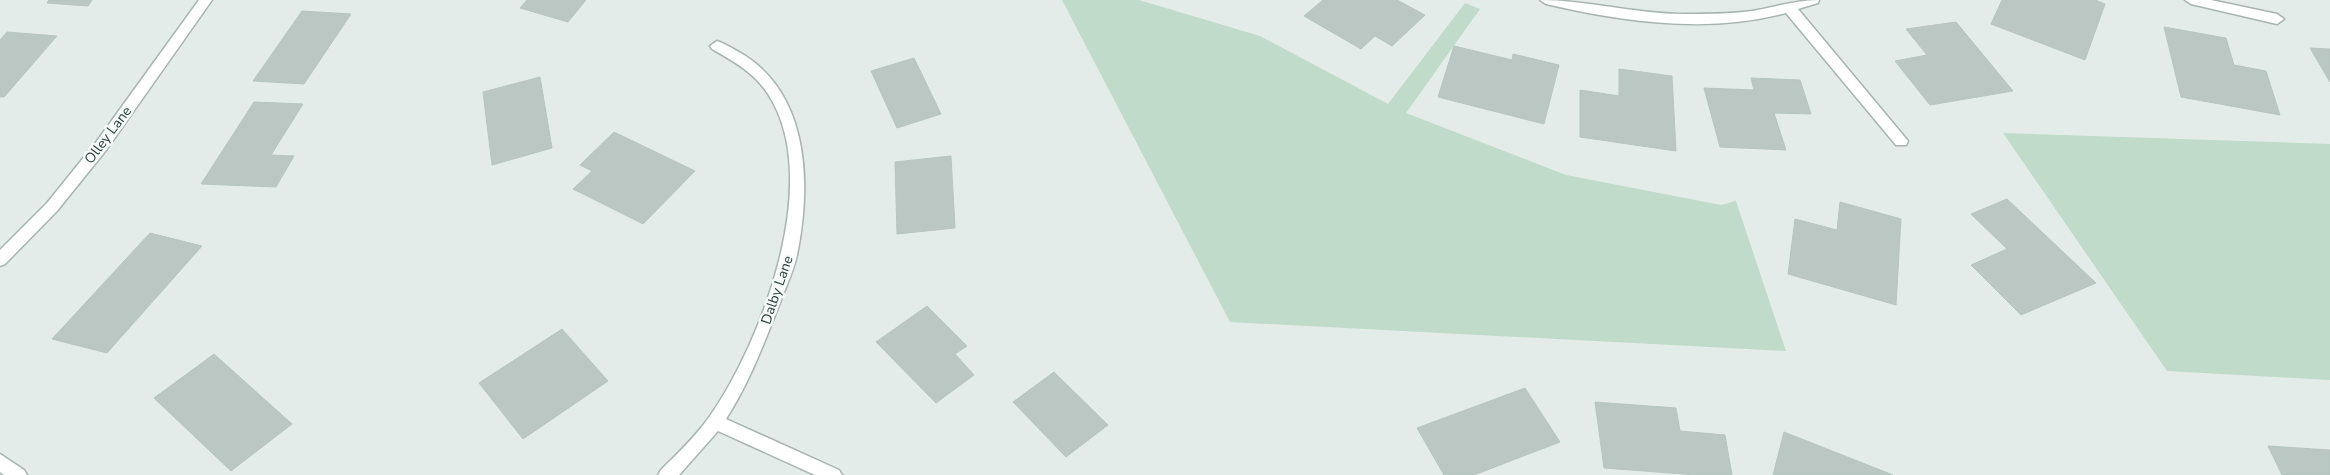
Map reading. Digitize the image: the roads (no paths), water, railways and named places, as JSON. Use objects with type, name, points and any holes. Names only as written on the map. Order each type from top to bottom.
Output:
[{"type":"street","name":"Olley Lane","points":[[0,260],[52,207],[102,145],[206,0]]},
{"type":"street","points":[[1546,0],[1609,13],[1670,18],[1752,14],[1790,9],[1813,0]]},
{"type":"street","points":[[2191,0],[2277,18]]},
{"type":"street","points":[[1790,9],[1901,141]]},
{"type":"street","name":"Dalby Lane","points":[[667,475],[696,446],[715,422],[734,390],[761,336],[789,257],[797,201],[794,151],[787,118],[774,91],[753,67],[717,46]]},
{"type":"street","points":[[715,422],[834,475]]},
{"type":"street","points":[[0,462],[18,475]]}]
